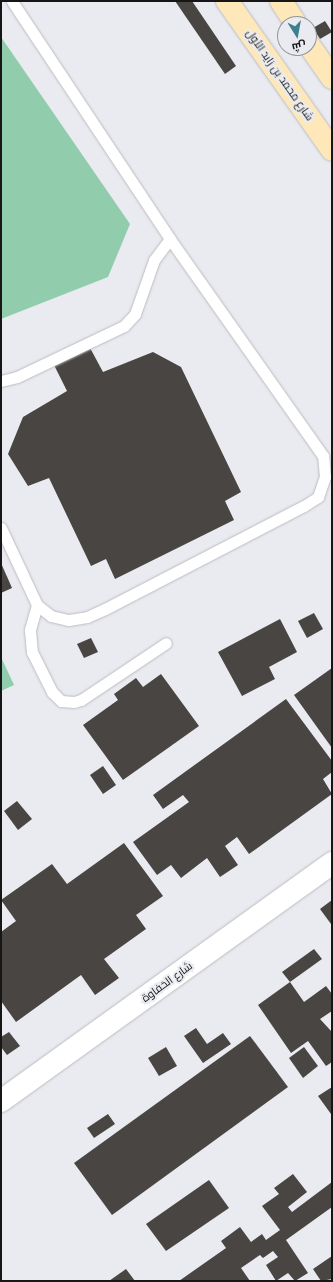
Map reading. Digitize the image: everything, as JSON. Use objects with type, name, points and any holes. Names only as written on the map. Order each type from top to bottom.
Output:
[{"type":"main road","name":"شارع محمد بن زايد الأول","points":[[227,1],[332,150]]},
{"type":"main road","points":[[317,56],[332,78]]},
{"type":"street","name":"شارع الحَفاوة","points":[[1,1101],[332,863]]},
{"type":"lane","points":[[1,528],[37,605],[51,616],[69,620],[87,617],[298,510],[318,496],[325,477],[323,456],[170,239],[12,1]]},
{"type":"lane","points":[[1,381],[40,366],[124,326],[135,314],[154,260],[170,239]]},
{"type":"lane","points":[[37,605],[30,630],[32,652],[52,692],[61,701],[74,702],[81,700],[166,643]]},
{"type":"green space","points":[[1,37],[130,224],[108,277],[1,319]]},
{"type":"green space","points":[[1,657],[14,685],[1,691]]},
{"type":"building","points":[[175,1],[192,1],[236,66],[225,74]]},
{"type":"building","points":[[325,21],[332,32],[320,39],[317,34],[317,26]]},
{"type":"building","points":[[89,346],[103,372],[153,352],[181,367],[241,492],[225,501],[234,520],[115,579],[106,559],[91,566],[49,478],[28,486],[8,454],[23,417],[67,391],[53,363]]},
{"type":"building","points":[[1,563],[12,588],[1,593]]},
{"type":"building","points":[[314,613],[323,629],[307,638],[298,621]]},
{"type":"building","points":[[280,619],[297,652],[269,667],[275,679],[242,696],[218,652]]},
{"type":"building","points":[[91,638],[98,652],[84,658],[77,644]]},
{"type":"building","points":[[332,668],[332,748],[294,695]]},
{"type":"building","points":[[161,674],[199,726],[123,780],[83,725],[118,700],[114,694],[136,678],[143,687]]},
{"type":"building","points":[[286,699],[332,761],[332,772],[323,779],[332,794],[249,854],[237,837],[225,846],[238,865],[220,877],[207,858],[181,878],[171,865],[157,875],[133,842],[189,802],[183,795],[163,809],[153,795]]},
{"type":"building","points":[[103,766],[116,785],[103,794],[90,775]]},
{"type":"building","points":[[17,801],[32,819],[18,830],[4,811]]},
{"type":"building","points":[[124,843],[163,896],[136,915],[146,929],[104,959],[119,978],[95,995],[81,975],[16,1022],[1,1001],[1,932],[16,921],[1,900],[52,864],[67,884]]},
{"type":"building","points":[[332,900],[332,923],[331,924],[320,909]]},
{"type":"building","points":[[314,949],[322,959],[290,982],[282,972]]},
{"type":"building","points":[[290,982],[304,1002],[326,986],[332,994],[332,1011],[320,1019],[332,1032],[332,1062],[326,1066],[308,1041],[291,1053],[258,1005]]},
{"type":"building","points":[[196,1028],[207,1044],[223,1033],[231,1044],[203,1063],[184,1036]]},
{"type":"building","points":[[9,1032],[20,1046],[7,1055],[1,1047],[1,1037]]},
{"type":"building","points":[[250,1036],[288,1087],[112,1215],[74,1163]]},
{"type":"building","points":[[166,1047],[177,1066],[159,1076],[148,1058]]},
{"type":"building","points":[[304,1047],[318,1066],[303,1078],[289,1058]]},
{"type":"building","points":[[332,1087],[332,1113],[331,1114],[318,1096]]},
{"type":"building","points":[[108,1114],[115,1124],[94,1138],[87,1128]]},
{"type":"building","points":[[293,1174],[307,1192],[288,1207],[292,1212],[332,1182],[332,1207],[286,1240],[308,1273],[295,1281],[288,1273],[276,1281],[266,1265],[278,1257],[273,1251],[263,1258],[260,1255],[241,1268],[250,1281],[179,1281],[226,1248],[221,1241],[240,1227],[251,1242],[262,1234],[266,1240],[280,1230],[262,1206],[279,1194],[274,1188]]},
{"type":"building","points":[[209,1180],[229,1208],[166,1251],[146,1224]]},
{"type":"building","points":[[332,1256],[332,1279],[321,1281],[313,1269]]},
{"type":"building","points":[[126,1269],[135,1281],[109,1281]]}]
